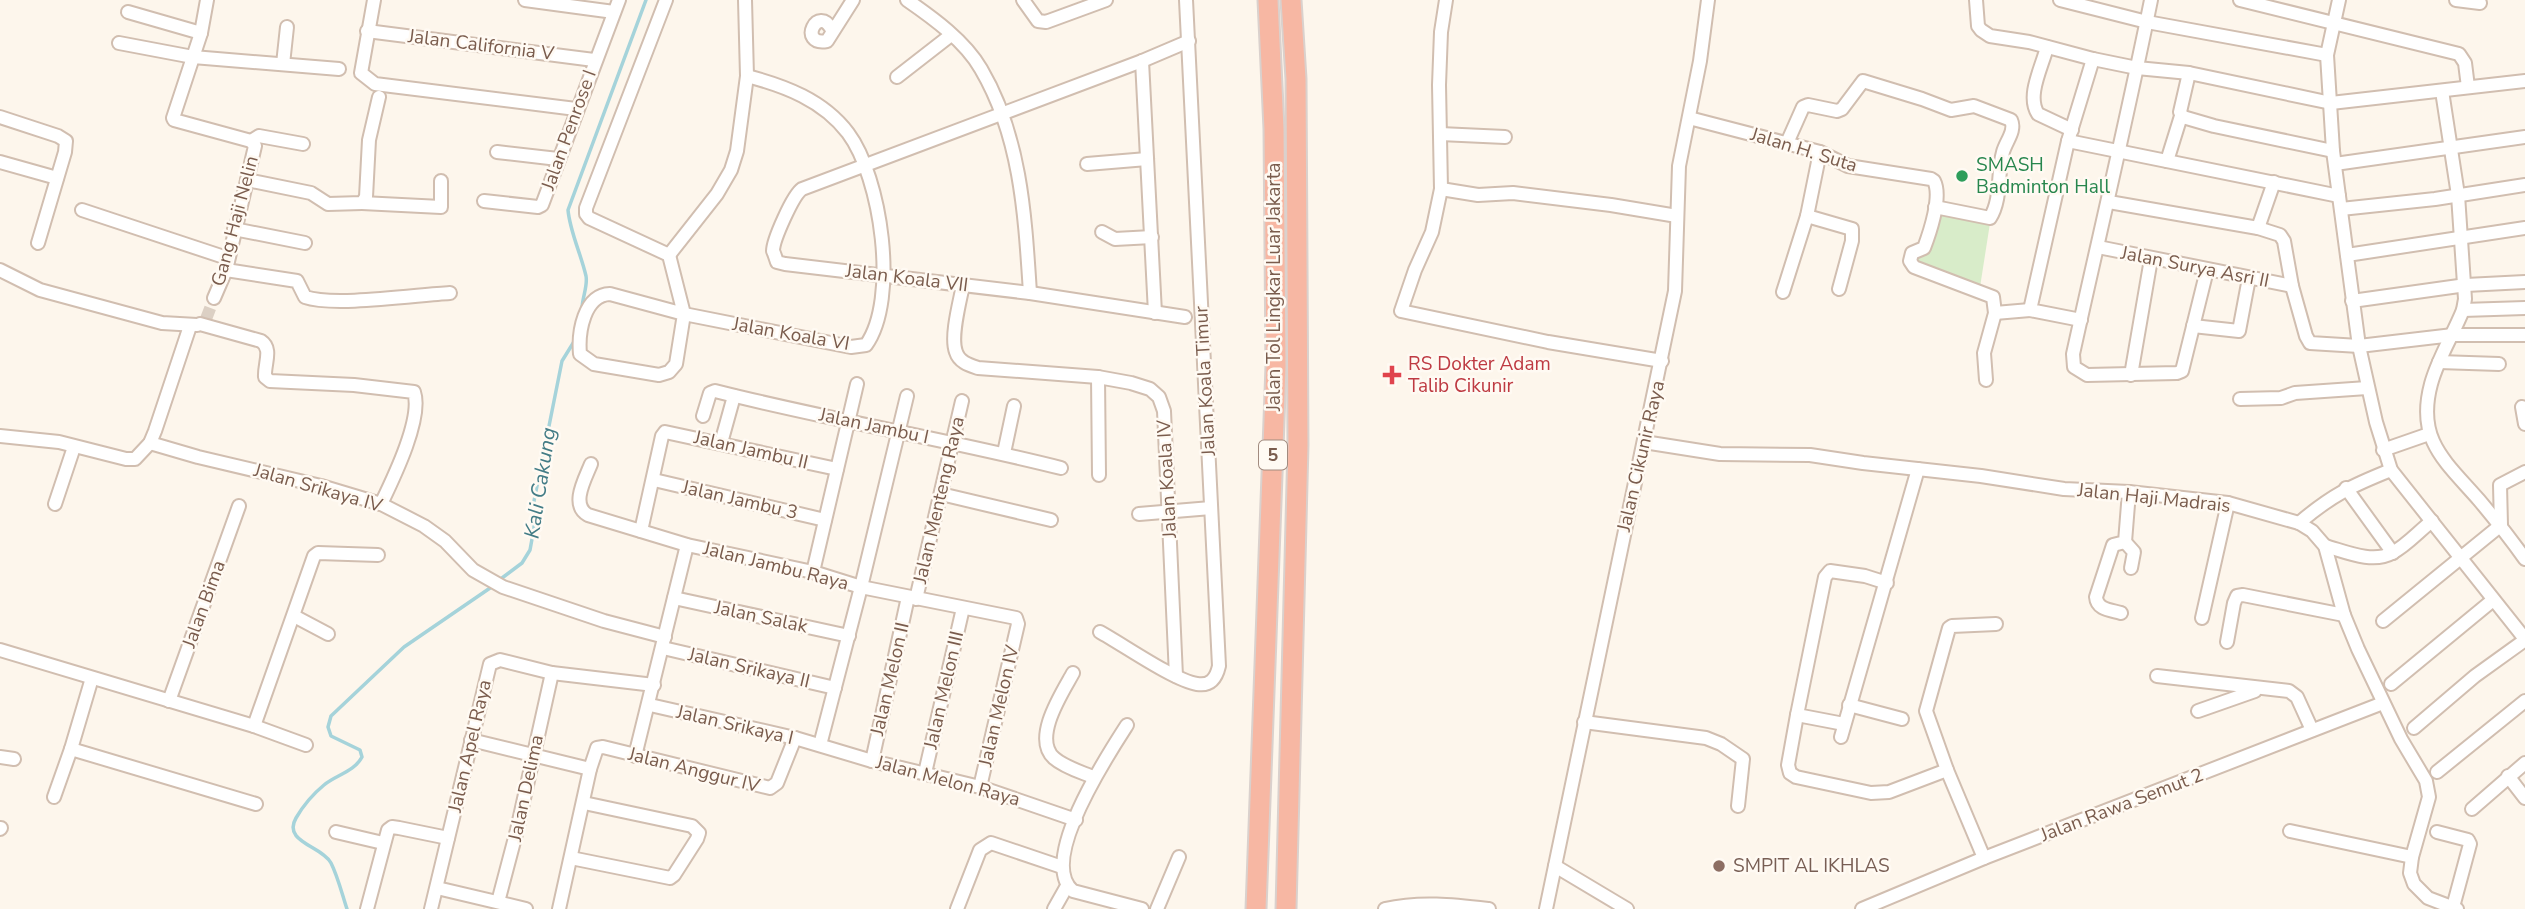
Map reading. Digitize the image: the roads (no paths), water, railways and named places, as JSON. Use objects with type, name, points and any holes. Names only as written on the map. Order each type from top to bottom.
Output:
[{"type":"highway","name":"Jalan Tol Lingkar Luar Jakarta","points":[[1256,909],[1276,366],[1274,129],[1268,0]]},
{"type":"highway","name":"Jalan Tol Lingkar Luar Jakarta","points":[[1286,909],[1298,445],[1296,79],[1291,0]]},
{"type":"street","points":[[193,57],[207,0]]},
{"type":"street","points":[[374,0],[361,73],[375,84],[576,109]]},
{"type":"street","points":[[525,0],[616,6]]},
{"type":"street","points":[[666,0],[586,208],[586,214],[589,218],[669,255]]},
{"type":"street","points":[[669,255],[717,194],[731,170],[737,151],[747,76],[745,0]]},
{"type":"street","points":[[832,30],[853,0]]},
{"type":"street","points":[[907,0],[951,35],[980,67],[1003,113],[1024,204],[1030,293]]},
{"type":"street","points":[[1023,0],[1038,21],[1045,22],[1105,0]]},
{"type":"street","name":"Jalan Koala Timur","points":[[1176,676],[1196,684],[1210,683],[1217,676],[1219,666],[1186,0]]},
{"type":"street","points":[[1446,0],[1441,32],[1441,190],[1432,232],[1401,311],[1535,339],[1662,361]]},
{"type":"street","name":"Jalan Cikunir Raya","points":[[1546,909],[1675,291],[1679,166],[1708,0]]},
{"type":"street","points":[[1976,0],[1978,26],[1985,34],[2094,60],[2189,73],[2331,103],[2525,81]]},
{"type":"street","points":[[2060,0],[2147,22],[2327,55]]},
{"type":"street","points":[[2151,0],[2109,202],[2073,354],[2074,367],[2087,374],[2181,372],[2207,270]]},
{"type":"street","points":[[2241,0],[2459,54],[2465,63],[2468,87]]},
{"type":"street","points":[[2339,0],[2327,55],[2333,151],[2359,346],[2383,450],[2391,470],[2525,639],[2475,676],[2414,728]]},
{"type":"street","points":[[2456,0],[2480,3]]},
{"type":"street","name":"Jalan Penrose I","points":[[484,201],[538,207],[542,205],[616,6]]},
{"type":"street","points":[[128,12],[201,33]]},
{"type":"street","points":[[283,64],[287,27]]},
{"type":"street","name":"Jalan California V","points":[[367,31],[594,60]]},
{"type":"street","points":[[897,77],[951,35]]},
{"type":"street","points":[[866,166],[1189,41]]},
{"type":"street","points":[[119,43],[193,57],[339,69]]},
{"type":"street","points":[[2048,47],[2033,94],[2033,103],[2038,114],[2070,135],[2118,151],[2274,182],[2340,203],[2458,195],[2525,185]]},
{"type":"street","name":"Gang Haji Nelin","points":[[193,57],[174,120],[251,141],[255,146],[226,264],[214,298]]},
{"type":"street","points":[[2030,310],[2070,135],[2094,60]]},
{"type":"street","points":[[1142,61],[1155,313]]},
{"type":"street","points":[[2167,161],[2181,116],[2189,73]]},
{"type":"street","points":[[747,76],[805,96],[829,113],[848,133],[866,166],[881,227],[884,275]]},
{"type":"street","points":[[1787,143],[1803,107],[1808,105],[1837,111],[1842,109],[1863,81],[1951,110],[1974,106],[2011,120],[2014,127],[2003,153],[1990,218],[1935,207],[1924,248],[1912,253],[1911,264],[1993,297],[1995,313],[1984,353],[1986,380]]},
{"type":"street","points":[[2442,91],[2458,195],[2466,285],[2463,310],[2439,362],[2427,403],[2429,434],[2437,453],[2501,525],[2525,559]]},
{"type":"street","points":[[362,204],[366,197],[369,140],[379,97]]},
{"type":"street","points":[[2181,116],[2214,126],[2333,151]]},
{"type":"street","points":[[0,117],[66,141],[38,243]]},
{"type":"street","name":"Jalan H. Suta","points":[[1689,118],[1820,152],[1848,166],[1931,179],[1937,187],[1935,207]]},
{"type":"street","points":[[1440,134],[1505,137]]},
{"type":"street","points":[[251,141],[259,136],[303,144]]},
{"type":"street","points":[[2335,164],[2525,137]]},
{"type":"street","points":[[497,152],[558,159]]},
{"type":"street","points":[[1783,292],[1807,216],[1820,152]]},
{"type":"street","points":[[1087,163],[1147,159]]},
{"type":"street","points":[[0,162],[57,178]]},
{"type":"street","name":"Jalan Koala VII","points":[[866,166],[797,192],[775,242],[773,252],[777,262],[1030,293],[1185,317]]},
{"type":"street","points":[[247,180],[311,193],[328,204],[441,207],[442,181]]},
{"type":"street","points":[[2258,228],[2274,182]]},
{"type":"street","points":[[1441,190],[1478,195],[1523,194],[1677,216]]},
{"type":"street","points":[[2109,202],[2258,228],[2280,235],[2284,241],[2292,286],[2308,341],[2313,344],[2359,346],[2453,335],[2525,335]]},
{"type":"street","points":[[82,211],[226,264],[297,281],[304,297],[342,300],[450,293]]},
{"type":"street","points":[[1807,216],[1846,225],[1854,233],[1839,289]]},
{"type":"street","points":[[234,229],[305,243]]},
{"type":"street","points":[[2347,255],[2525,229]]},
{"type":"street","points":[[1102,232],[1115,239],[1152,237]]},
{"type":"street","name":"Jalan Surya Asri II","points":[[2098,247],[2292,286]]},
{"type":"street","points":[[669,255],[684,314],[676,364],[669,372],[659,375],[594,364],[580,354],[579,341],[590,301],[600,295],[610,294],[684,314]]},
{"type":"street","points":[[2131,375],[2151,258]]},
{"type":"street","points":[[0,270],[40,290],[162,323],[199,323],[261,341],[268,349],[265,377],[271,381],[354,385],[414,392],[415,408],[408,437],[397,471],[381,504]]},
{"type":"street","name":"Jalan Koala VI","points":[[684,314],[850,346],[866,345],[877,322],[884,275]]},
{"type":"street","points":[[2193,326],[2239,331],[2249,278]]},
{"type":"street","points":[[2352,301],[2466,285],[2525,282]]},
{"type":"street","name":"Jalan Koala IV","points":[[963,285],[955,341],[956,353],[964,363],[978,368],[1098,377],[1150,388],[1159,397],[1164,411],[1176,676]]},
{"type":"street","points":[[2463,310],[2525,308]]},
{"type":"street","points":[[1995,313],[2030,310],[2081,320]]},
{"type":"street","points":[[0,436],[59,442],[135,459],[150,443],[199,323]]},
{"type":"street","points":[[2439,362],[2499,364]]},
{"type":"street","points":[[1098,377],[1099,475]]},
{"type":"street","points":[[813,572],[857,384]]},
{"type":"street","points":[[2240,399],[2281,398],[2295,393],[2367,388]]},
{"type":"street","name":"Jalan Jambu I","points":[[703,416],[710,393],[715,391],[1004,453],[1061,468]]},
{"type":"street","points":[[721,443],[734,396]]},
{"type":"street","points":[[820,745],[907,396]]},
{"type":"street","name":"Jalan Menteng Raya","points":[[912,598],[941,494],[962,401]]},
{"type":"street","points":[[1004,453],[1014,405]]},
{"type":"street","points":[[2522,407],[2525,424]]},
{"type":"street","name":"Jalan Jambu II","points":[[654,480],[665,432],[837,469]]},
{"type":"street","points":[[2383,450],[2429,434]]},
{"type":"street","name":"Jalan Haji Madrais","points":[[1644,442],[1720,454],[1810,455],[2064,489],[2129,492],[2228,503],[2299,523],[2312,531],[2325,546]]},
{"type":"street","name":"Jalan Srikaya IV","points":[[150,443],[381,504],[424,526],[445,541],[457,556],[483,578],[664,643]]},
{"type":"street","points":[[55,504],[74,447]]},
{"type":"street","name":"Jalan Jambu Raya","points":[[591,464],[579,496],[578,505],[582,512],[688,545],[813,572],[861,587],[1016,618],[1018,624]]},
{"type":"street","points":[[1841,737],[1918,469]]},
{"type":"street","points":[[2299,523],[2325,500],[2346,488],[2391,470]]},
{"type":"street","points":[[2501,525],[2500,485],[2525,472]]},
{"type":"street","points":[[641,531],[654,480]]},
{"type":"street","name":"Jalan Jambu 3","points":[[654,480],[825,520]]},
{"type":"street","points":[[2346,488],[2393,553]]},
{"type":"street","points":[[2129,492],[2125,542],[2134,552],[2131,568]]},
{"type":"street","points":[[941,494],[1051,520]]},
{"type":"street","points":[[2202,618],[2228,503]]},
{"type":"street","name":"Jalan Bima","points":[[169,701],[239,506]]},
{"type":"street","points":[[1139,514],[1211,508]]},
{"type":"street","points":[[2325,546],[2367,557],[2382,557],[2393,553],[2432,521]]},
{"type":"street","points":[[2383,621],[2501,525]]},
{"type":"street","points":[[2121,613],[2101,607],[2095,600],[2113,545],[2125,542]]},
{"type":"street","points":[[635,756],[650,705],[688,545]]},
{"type":"street","points":[[2325,546],[2344,615],[2383,703],[2426,781],[2429,793],[2410,873],[2420,892],[2428,898],[2455,908],[2470,844],[2468,840],[2437,832]]},
{"type":"street","points":[[254,726],[311,561],[318,553],[378,555]]},
{"type":"street","points":[[1887,583],[1840,571],[1827,573],[1797,715],[1788,765],[1790,773],[1796,777],[1871,793],[1889,792],[1947,770]]},
{"type":"street","points":[[2227,642],[2237,596],[2344,615]]},
{"type":"street","name":"Jalan Salak","points":[[674,598],[849,636]]},
{"type":"street","name":"Jalan Melon II","points":[[872,761],[912,598]]},
{"type":"street","points":[[2391,684],[2493,600]]},
{"type":"street","name":"Jalan Melon III","points":[[925,773],[963,608]]},
{"type":"street","points":[[294,616],[328,634]]},
{"type":"street","name":"Jalan Melon IV","points":[[980,787],[1018,624]]},
{"type":"street","points":[[1984,858],[1947,770],[1926,711],[1947,631],[1952,626],[1996,624]]},
{"type":"street","points":[[1100,632],[1176,676]]},
{"type":"street","name":"Jalan Srikaya II","points":[[664,643],[835,688]]},
{"type":"street","points":[[0,650],[254,726],[306,745]]},
{"type":"street","name":"Jalan Apel Raya","points":[[431,909],[490,664],[500,660],[552,673],[654,685]]},
{"type":"street","name":"Jalan Delima","points":[[498,902],[552,673]]},
{"type":"street","points":[[1073,673],[1054,706],[1047,732],[1047,746],[1054,758],[1093,777]]},
{"type":"street","points":[[2157,676],[2289,691],[2312,730]]},
{"type":"street","points":[[54,797],[92,678]]},
{"type":"street","points":[[2198,711],[2259,689]]},
{"type":"street","points":[[2437,772],[2525,701]]},
{"type":"street","name":"Jalan Rawa Semut 2","points":[[1862,909],[1984,858],[2383,703]]},
{"type":"street","name":"Jalan Srikaya I","points":[[650,705],[820,745]]},
{"type":"street","points":[[1849,705],[1902,719]]},
{"type":"street","points":[[1797,715],[1844,724]]},
{"type":"street","points":[[1584,722],[1706,738],[1721,744],[1743,759],[1738,806]]},
{"type":"street","points":[[1064,909],[1070,888],[1062,867],[1076,820],[1093,777],[1127,725]]},
{"type":"street","name":"Jalan Anggur IV","points":[[590,769],[597,748],[603,747],[770,788],[777,783],[795,738]]},
{"type":"street","points":[[471,740],[590,769],[559,909]]},
{"type":"street","name":"Jalan Melon Raya","points":[[820,745],[872,761],[980,787],[1076,820]]},
{"type":"street","points":[[71,749],[256,804]]},
{"type":"street","points":[[0,757],[14,759]]},
{"type":"street","points":[[2472,809],[2525,763]]},
{"type":"street","points":[[2508,776],[2525,797]]},
{"type":"street","points":[[571,858],[670,878],[699,833],[692,826],[584,803]]},
{"type":"street","points":[[368,909],[388,830],[392,827],[449,838]]},
{"type":"street","points":[[2290,831],[2412,858]]},
{"type":"street","points":[[337,832],[383,843]]},
{"type":"street","points":[[957,909],[980,850],[991,843],[1062,867]]},
{"type":"street","points":[[1157,909],[1179,856]]},
{"type":"street","points":[[1555,866],[1627,909]]},
{"type":"street","points":[[437,888],[526,909]]},
{"type":"street","points":[[1054,909],[1070,888]]},
{"type":"street","points":[[1070,888],[1142,909]]},
{"type":"street","points":[[1385,909],[1405,904],[1429,904],[1489,909]]},
{"type":"waterway","name":"Kali Cakung","points":[[582,309],[586,276],[568,210],[646,0]]},
{"type":"waterway","name":"Kali Cakung","points":[[498,581],[522,563],[530,550],[534,528],[534,501],[562,361],[575,340]]},
{"type":"waterway","name":"Kali Cakung","points":[[347,909],[331,863],[299,838],[294,833],[293,826],[308,800],[362,757],[360,750],[331,736],[328,727],[331,716],[404,647],[493,586]]},
{"type":"tunnel","points":[[206,319],[214,298]]},
{"type":"place","name":"SMASH Badminton Hall","points":[[1962,176]]},
{"type":"place","name":"RS Dokter Adam Talib Cikunir","points":[[1392,375]]},
{"type":"place","name":"SMPIT AL IKHLAS","points":[[1719,866]]}]
